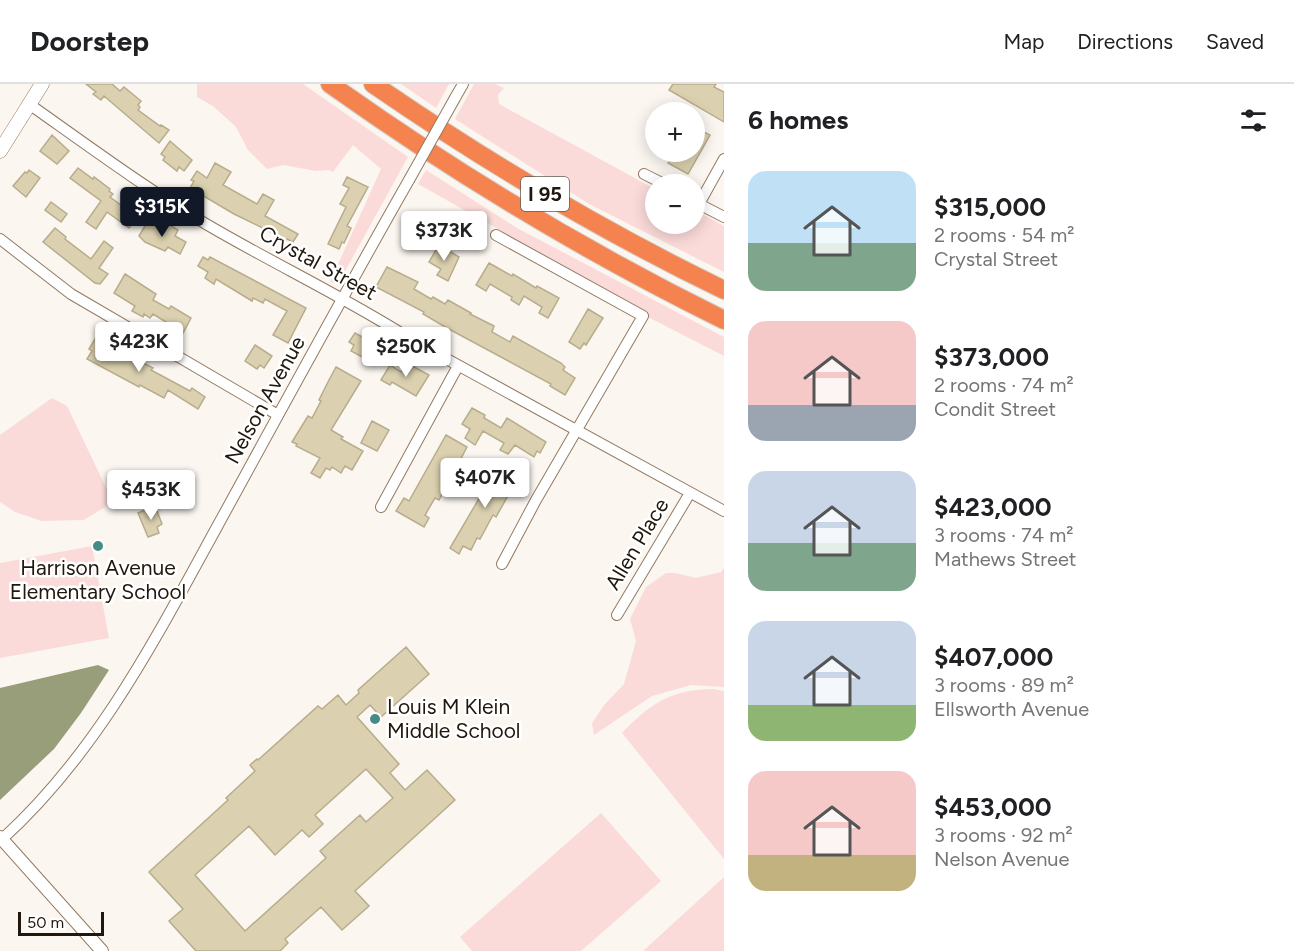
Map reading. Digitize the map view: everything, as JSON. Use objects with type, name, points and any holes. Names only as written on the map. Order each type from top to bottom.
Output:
[{"type":"highway","name":"I 95","points":[[330,84],[426,150],[514,205],[594,252],[724,320]]},
{"type":"highway","name":"I 95","points":[[373,84],[458,141],[538,190],[724,290]]},
{"type":"main road","points":[[0,151],[42,84]]},
{"type":"street","name":"Nelson Avenue","points":[[1,839],[75,761],[95,735],[148,651],[463,84]]},
{"type":"street","name":"Crystal Street","points":[[29,104],[147,188],[207,225],[343,298],[458,366],[724,512]]},
{"type":"street","points":[[705,191],[724,159]]},
{"type":"street","points":[[705,210],[724,217]]},
{"type":"street","points":[[496,235],[643,316],[502,564]]},
{"type":"street","points":[[0,239],[71,294],[278,415]]},
{"type":"street","points":[[381,507],[458,366]]},
{"type":"street","name":"Allen Place","points":[[617,615],[690,493]]},
{"type":"street","points":[[1,839],[102,951]]},
{"type":"shaded area","points":[[197,84],[303,84],[408,157],[338,284],[330,282],[381,169],[353,145],[333,172],[283,165],[267,169],[248,150],[236,127],[213,106],[197,97]]},
{"type":"shaded area","points":[[401,84],[449,84],[436,108]]},
{"type":"shaded area","points":[[474,84],[495,84],[504,88],[498,95],[499,104],[645,184],[645,232],[589,204],[455,119]]},
{"type":"shaded area","points":[[426,170],[517,228],[724,337],[724,356],[648,317],[644,311],[418,184]]},
{"type":"shaded area","points":[[705,216],[724,226],[724,272],[649,234],[705,234]]},
{"type":"shaded area","points":[[52,398],[67,406],[113,502],[84,520],[42,521],[15,512],[0,502],[0,435]]},
{"type":"shaded area","points":[[92,546],[109,638],[0,658],[0,563]]},
{"type":"shaded area","points":[[724,568],[724,687],[691,685],[652,696],[594,735],[592,723],[605,704],[624,684],[636,641],[630,619],[646,587],[666,573],[696,578],[721,572]]},
{"type":"shaded area","points":[[98,665],[109,670],[81,713],[54,749],[0,800],[0,688]]},
{"type":"shaded area","points":[[713,689],[724,691],[724,859],[622,733],[642,714],[662,700],[685,692]]},
{"type":"shaded area","points":[[601,813],[661,881],[581,951],[472,951],[460,937]]},
{"type":"shaded area","points":[[724,877],[724,951],[643,951]]},
{"type":"building","points":[[86,84],[112,84],[120,91],[124,87],[141,101],[138,110],[169,130],[159,143],[104,96],[101,100],[93,94],[96,92]]},
{"type":"building","points":[[673,84],[716,84],[714,87],[724,92],[724,122],[705,111],[705,102],[690,102],[669,90]]},
{"type":"building","points":[[705,132],[710,135],[705,144]]},
{"type":"building","points":[[52,135],[69,151],[57,164],[40,151]]},
{"type":"building","points":[[170,141],[192,160],[184,171],[179,167],[177,171],[163,160],[165,157],[161,154]]},
{"type":"building","points":[[669,162],[695,162],[688,174]]},
{"type":"building","points":[[215,163],[231,172],[223,185],[257,204],[263,194],[274,200],[265,216],[298,234],[293,242],[287,239],[285,241],[190,188],[194,181],[191,180],[197,171],[207,178]]},
{"type":"building","points":[[78,168],[110,189],[109,191],[113,194],[110,197],[137,217],[129,228],[107,212],[96,229],[86,222],[101,201],[70,178]]},
{"type":"building","points":[[29,170],[40,178],[26,197],[13,186]]},
{"type":"building","points":[[347,177],[368,187],[347,226],[351,228],[339,249],[328,244],[346,207],[340,204],[349,188],[343,185]]},
{"type":"building","points":[[51,202],[67,214],[61,222],[45,210]]},
{"type":"building","points":[[148,221],[163,230],[168,224],[178,230],[175,236],[186,242],[180,254],[168,247],[165,251],[145,242],[139,236]]},
{"type":"building","points":[[55,228],[66,237],[65,239],[91,259],[104,241],[113,248],[99,268],[108,274],[100,284],[95,283],[43,242]]},
{"type":"building","points":[[439,245],[459,257],[448,281],[437,275],[441,269],[429,262]]},
{"type":"building","points":[[203,257],[208,260],[210,257],[306,308],[288,343],[273,335],[287,311],[265,299],[263,303],[253,298],[252,301],[216,279],[214,284],[205,278],[208,272],[198,266]]},
{"type":"building","points":[[489,263],[559,298],[548,318],[539,313],[542,307],[524,296],[519,305],[511,300],[512,297],[490,284],[486,291],[476,285]]},
{"type":"building","points":[[387,267],[418,282],[414,289],[431,299],[433,297],[445,304],[448,300],[494,326],[492,332],[510,342],[513,336],[561,363],[565,367],[563,370],[575,378],[565,395],[550,386],[551,384],[376,287]]},
{"type":"building","points":[[125,274],[156,294],[153,300],[169,309],[171,306],[191,318],[182,335],[169,328],[171,325],[153,314],[150,318],[144,314],[143,317],[132,311],[135,306],[114,293]]},
{"type":"building","points":[[588,309],[603,318],[586,345],[584,343],[580,349],[569,342]]},
{"type":"building","points":[[355,333],[378,346],[375,350],[383,355],[377,365],[351,351],[354,345],[349,342]]},
{"type":"building","points":[[98,334],[106,340],[106,344],[205,397],[198,409],[168,390],[164,398],[87,359],[92,351],[89,349]]},
{"type":"building","points":[[255,345],[272,356],[264,368],[260,365],[257,369],[245,361]]},
{"type":"building","points":[[407,363],[429,375],[416,396],[392,382],[390,385],[381,380],[390,365],[401,372]]},
{"type":"building","points":[[336,367],[361,381],[331,430],[343,437],[341,439],[363,451],[352,470],[345,466],[341,473],[332,467],[330,470],[326,468],[320,478],[311,473],[320,458],[292,442],[308,416],[312,418]]},
{"type":"building","points":[[472,408],[501,428],[507,418],[546,442],[540,453],[537,451],[534,457],[515,445],[508,454],[500,450],[504,443],[483,431],[475,445],[465,438],[470,429],[462,424]]},
{"type":"building","points":[[372,421],[389,430],[377,451],[361,443]]},
{"type":"building","points":[[446,435],[467,447],[439,500],[435,498],[425,515],[429,518],[424,527],[396,511],[404,498],[409,501]]},
{"type":"building","points":[[504,467],[519,476],[496,517],[493,515],[480,539],[477,538],[471,550],[463,546],[459,554],[450,548],[492,474],[497,477]]},
{"type":"building","points":[[155,506],[162,524],[157,527],[159,533],[148,537],[138,513]]},
{"type":"building","name":"Louis M Klein Middle School","points":[[406,647],[429,674],[381,717],[370,705],[357,717],[399,764],[390,773],[405,790],[427,770],[455,800],[355,891],[369,906],[342,930],[321,907],[285,939],[288,943],[280,951],[196,951],[169,921],[183,909],[149,872],[228,800],[226,798],[255,771],[250,765],[318,706],[322,709],[338,695],[346,705],[359,693],[358,690]],"holes":[[[366,769],[393,798],[366,822],[360,815],[320,851],[326,858],[245,931],[195,875],[249,826],[275,855],[302,830],[309,837],[323,824],[315,815]]]},
{"type":"place","name":"Harrison Avenue Elementary School","points":[[98,546]]},
{"type":"place","name":"Louis M Klein Middle School","points":[[375,719]]}]
